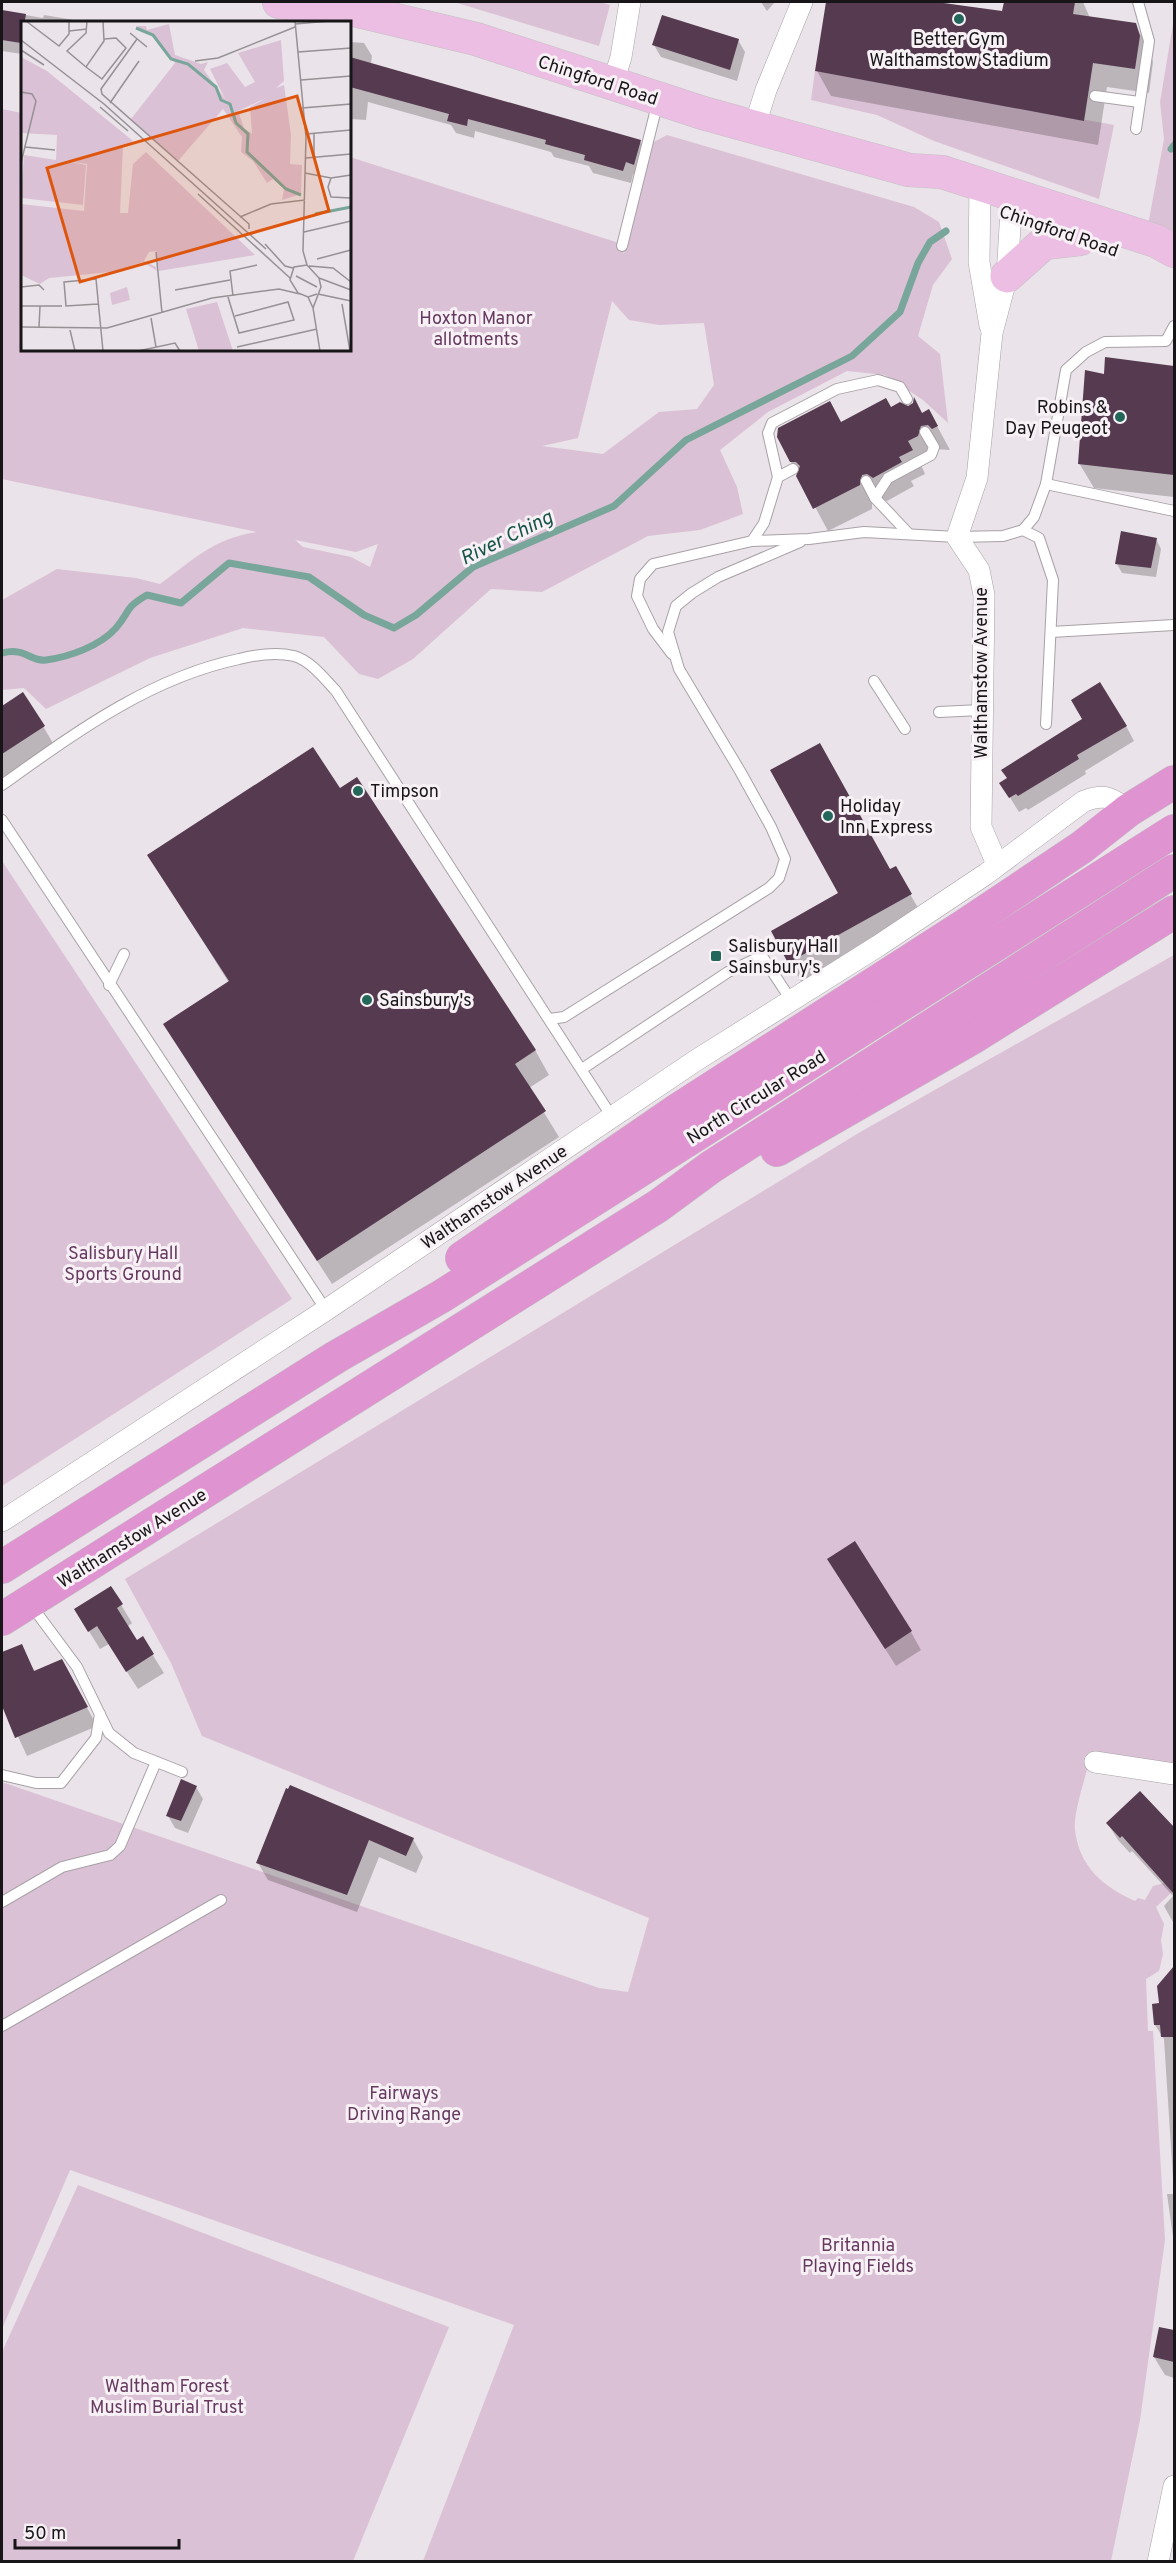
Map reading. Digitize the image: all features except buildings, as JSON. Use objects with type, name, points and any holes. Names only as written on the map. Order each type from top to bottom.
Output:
[{"type":"highway","points":[[2,1566],[336,1358],[393,1305],[676,1111],[964,926],[1082,847],[1129,810],[1174,782]]},
{"type":"highway","name":"North Circular Road","points":[[336,1358],[452,1290],[1174,831]]},
{"type":"highway","name":"North Circular Road","points":[[658,1206],[711,1167],[1174,871]]},
{"type":"highway","points":[[658,1206],[717,1184],[871,1098],[1174,912]]},
{"type":"highway","name":"Walthamstow Avenue","points":[[2,1619],[658,1206]]},
{"type":"main road","name":"Chingford Road","points":[[279,2],[354,10],[387,9],[658,99],[754,128],[915,171],[937,188],[980,194],[1011,204],[1118,223],[1174,251]]},
{"type":"main road","name":"Chingford Road","points":[[1011,204],[1080,239],[1148,260],[1174,263]]},
{"type":"main road","points":[[1007,276],[1044,243],[1080,239]]},
{"type":"street","points":[[754,128],[766,90],[802,2]]},
{"type":"street","points":[[613,84],[621,57],[624,3]]},
{"type":"street","points":[[980,194],[980,262],[992,333]]},
{"type":"street","points":[[957,537],[977,478],[992,333],[1007,276],[1011,204]]},
{"type":"street","name":"Walthamstow Avenue","points":[[957,537],[979,570],[984,595],[981,827],[992,869]]},
{"type":"street","name":"Walthamstow Avenue","points":[[2,1521],[326,1311],[612,1117],[878,946],[992,869],[1084,801],[1099,795],[1110,798],[1129,810]]},
{"type":"street","points":[[1095,1762],[1174,1774]]},
{"type":"street","points":[[1158,2562],[1174,2486]]},
{"type":"lane","points":[[1136,129],[1149,41],[1138,2]]},
{"type":"lane","points":[[1095,96],[1139,102]]},
{"type":"lane","points":[[622,246],[658,99]]},
{"type":"lane","points":[[550,1019],[564,1017],[760,894],[779,878],[785,859],[771,827],[672,654],[640,606],[637,586],[642,574],[653,564],[667,559],[752,541],[809,539],[864,532],[957,537],[1003,536],[1023,530],[1034,517],[1046,484],[1066,370],[1086,352],[1105,342],[1166,340],[1173,332]]},
{"type":"lane","points":[[752,541],[764,523],[778,477],[768,433],[772,423],[837,389],[878,380],[900,387],[907,399]]},
{"type":"lane","points":[[875,498],[888,478],[931,455],[934,447],[925,432]]},
{"type":"lane","points":[[778,477],[793,469]]},
{"type":"lane","points":[[866,481],[875,498],[909,534]]},
{"type":"lane","points":[[1046,484],[1174,511]]},
{"type":"lane","points":[[1023,530],[1039,538],[1050,563],[1053,580],[1046,724]]},
{"type":"lane","points":[[672,654],[668,632],[672,614],[680,601],[718,577],[809,539]]},
{"type":"lane","points":[[1051,632],[1174,625]]},
{"type":"lane","points":[[2,785],[107,712],[151,689],[213,664],[267,655],[294,656],[317,670],[336,691],[490,933],[543,1014],[550,1019],[612,1117]]},
{"type":"lane","points":[[874,681],[905,729]]},
{"type":"lane","points":[[939,712],[981,710]]},
{"type":"lane","points":[[2,820],[326,1311]]},
{"type":"lane","points":[[109,985],[124,954]]},
{"type":"lane","points":[[582,1069],[728,972],[762,956],[791,1000]]},
{"type":"lane","points":[[29,1602],[77,1667],[109,1732],[134,1753],[182,1772]]},
{"type":"lane","points":[[2,1775],[36,1783],[61,1783],[96,1738],[100,1714]]},
{"type":"lane","points":[[2,1902],[62,1867],[110,1855],[120,1846],[156,1762]]},
{"type":"lane","points":[[2,2026],[221,1900]]},
{"type":"green space","points":[[454,2],[600,2],[610,5],[599,46]]},
{"type":"green space","points":[[1174,18],[1174,232],[1148,225],[1164,139],[1160,102]]},
{"type":"green space","points":[[815,71],[1114,125],[1099,199],[934,141],[877,115],[811,100]]},
{"type":"green space","name":"Hoxton Manor allotments","points":[[2,109],[21,113],[21,351],[351,351],[351,157],[619,243],[624,254],[652,143],[667,135],[914,207],[939,222],[952,259],[933,285],[918,336],[940,354],[948,423],[923,400],[885,375],[847,371],[768,412],[720,450],[737,487],[743,514],[700,530],[648,536],[542,592],[491,589],[413,659],[378,679],[359,674],[324,637],[243,628],[150,658],[46,709],[24,688],[2,690],[2,600],[57,569],[136,578],[160,584],[216,544],[257,532],[2,479]],"holes":[[[612,301],[629,320],[659,325],[704,323],[714,385],[697,409],[659,412],[603,454],[542,446],[578,438]],[[295,540],[356,552],[378,544],[370,567],[351,557],[303,547]]]},
{"type":"green space","name":"Salisbury Hall Sports Ground","points":[[2,861],[292,1299],[2,1486]]},
{"type":"green space","points":[[1174,955],[1174,1766],[1089,1762],[1077,1806],[1075,1823],[1077,1843],[1088,1865],[1103,1882],[1135,1901],[1138,1898],[1145,1900],[1153,1886],[1164,1883],[1174,1872],[1172,1892],[1156,1907],[1164,1924],[1161,1940],[1163,1954],[1159,1971],[1146,1979],[1148,2031],[1153,2031],[1165,2240],[1140,2420],[1111,2561],[423,2561],[514,2325],[70,2170],[2,2329],[2,1782],[599,1988],[628,1992],[649,1918],[202,1736],[171,1663],[125,1579],[862,1131]]},
{"type":"green space","name":"Waltham Forest Muslim Burial Trust","points":[[78,2185],[449,2327],[353,2561],[2,2561],[2,2352]]},
{"type":"waterway","name":"River Ching","points":[[1171,149],[1174,145]]},
{"type":"waterway","name":"River Ching","points":[[2,653],[17,652],[46,660],[84,650],[102,640],[116,628],[131,607],[147,595],[181,603],[229,563],[309,577],[364,615],[394,628],[416,615],[473,567],[614,506],[686,440],[852,356],[900,312],[918,263],[930,242],[946,231]]},
{"type":"place","name":"Better Gym Walthamstow Stadium","points":[[959,19]]},
{"type":"place","name":"Robins & Day Peugeot","points":[[1120,417]]},
{"type":"place","name":"Timpson","points":[[358,791]]},
{"type":"place","name":"Holiday Inn Express","points":[[828,816]]},
{"type":"place","name":"Salisbury Hall Sainsbury's","points":[[716,956]]},
{"type":"place","name":"Sainsbury's","points":[[367,1000]]},
{"type":"park label","name":"Fairways Driving Range","points":[[404,2103]]},
{"type":"park label","name":"Britannia Playing Fields","points":[[858,2255]]}]
